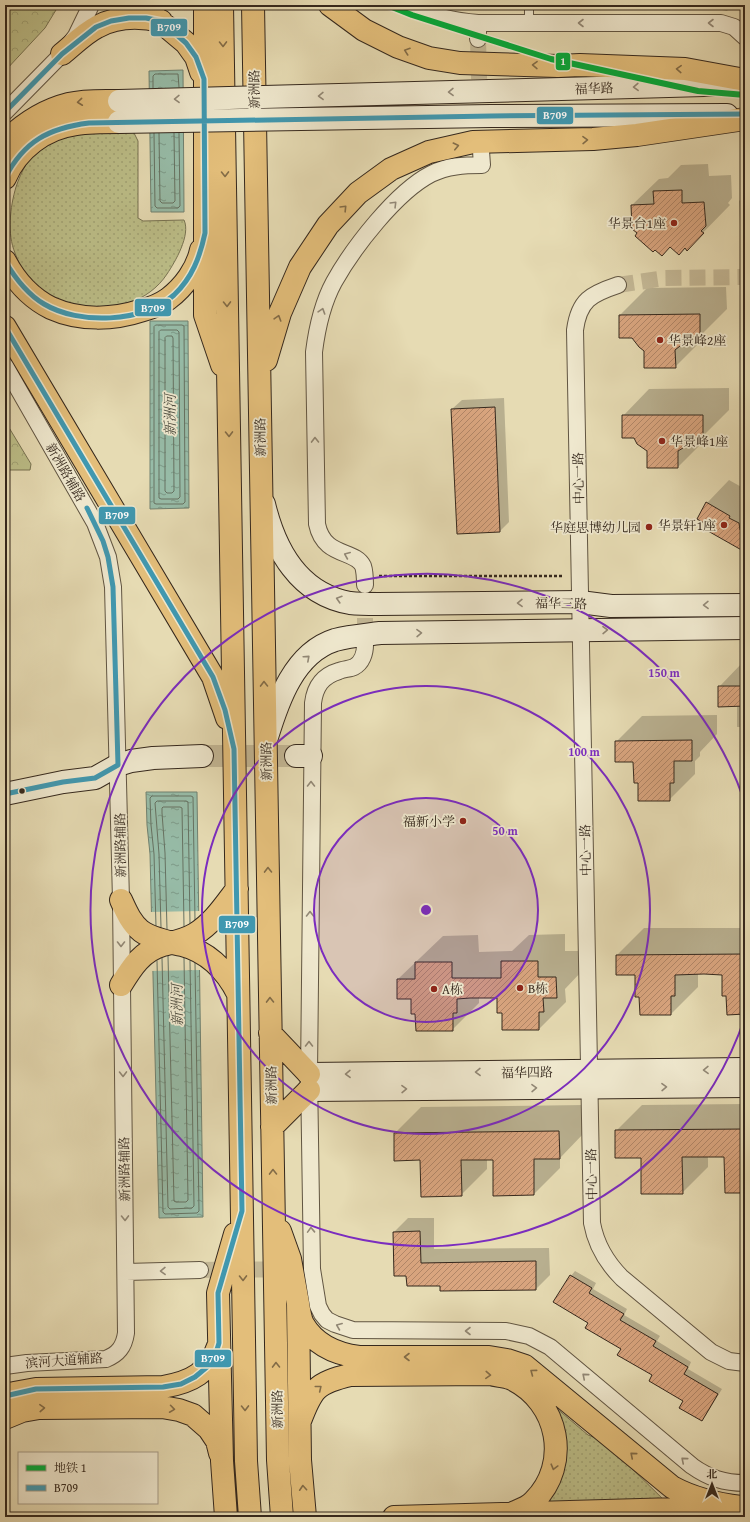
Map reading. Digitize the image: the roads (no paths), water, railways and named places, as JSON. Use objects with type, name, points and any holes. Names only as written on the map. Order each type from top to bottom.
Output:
[{"type":"main road","points":[[140,5],[186,43],[196,57],[204,79]]},
{"type":"main road","points":[[205,5],[205,315],[228,384]]},
{"type":"main road","points":[[222,5],[246,1461],[250,1517]]},
{"type":"main road","name":"新洲路","points":[[253,5],[273,1211],[278,1460],[282,1517]]},
{"type":"main road","points":[[330,5],[364,30],[398,47],[429,58],[460,63],[685,69],[745,80]]},
{"type":"main road","points":[[62,54],[96,28],[111,21],[140,18],[161,21]]},
{"type":"main road","points":[[5,142],[19,128],[60,107],[81,102],[119,111]]},
{"type":"main road","points":[[5,178],[18,156],[41,136],[52,130],[119,111]]},
{"type":"main road","points":[[259,382],[280,313],[300,267],[328,225],[358,193],[391,169],[429,152],[473,142],[593,139],[637,135],[745,119]]},
{"type":"main road","points":[[5,261],[20,284],[36,298],[50,307],[67,314],[83,317],[110,318],[129,315],[168,300],[193,272],[200,254],[204,233]]},
{"type":"main road","points":[[5,327],[213,677],[225,710],[234,749]]},
{"type":"main road","points":[[121,985],[142,956],[152,950],[182,940],[202,930],[222,910],[237,889]]},
{"type":"main road","points":[[121,900],[134,923],[142,931],[171,943],[182,945],[202,953],[213,960],[222,969],[238,995]]},
{"type":"main road","points":[[270,1033],[309,1082],[272,1128]]},
{"type":"main road","points":[[273,1211],[290,1259],[303,1323],[312,1337],[325,1347],[341,1354],[359,1357],[489,1357],[507,1360],[525,1366],[672,1487],[703,1501],[743,1507]]},
{"type":"main road","points":[[226,1517],[222,1461],[218,1294],[242,1212]]},
{"type":"main road","points":[[298,1303],[300,1460],[305,1517]]},
{"type":"main road","points":[[5,1396],[36,1389],[163,1387],[181,1384],[195,1377],[207,1367],[215,1356],[220,1342]]},
{"type":"main road","points":[[300,1421],[306,1403],[316,1389],[330,1380],[350,1375],[491,1374],[511,1379],[528,1389],[542,1405],[550,1421],[556,1440],[557,1457],[553,1472],[545,1488],[533,1503],[513,1514]]},
{"type":"main road","points":[[5,1418],[22,1411],[43,1408],[162,1407],[179,1410],[193,1415],[209,1429],[217,1441],[222,1461]]},
{"type":"main road","points":[[394,1517],[743,1507]]},
{"type":"street","points":[[5,112],[62,54],[76,36],[91,5]]},
{"type":"street","points":[[412,5],[438,17],[456,21],[478,31],[529,23],[720,23],[734,27],[745,37]]},
{"type":"street","name":"福华路","points":[[119,111],[490,91],[745,84]]},
{"type":"street","name":"福华路","points":[[119,111],[491,116],[745,114]]},
{"type":"street","points":[[365,580],[363,566],[360,562],[338,551],[325,542],[320,536],[317,524],[314,352],[317,330],[325,303],[334,282],[364,239],[384,215],[418,182],[432,174],[446,168],[462,165],[482,165],[481,151]]},
{"type":"street","name":"中心一路","points":[[618,285],[602,290],[581,306],[575,330],[592,1223],[602,1253],[614,1270],[622,1278],[711,1352],[729,1361],[745,1363]]},
{"type":"street","name":"新洲路辅路","points":[[5,366],[87,508],[103,541],[108,557],[113,587],[121,900],[126,1272],[126,1333],[125,1342],[121,1349]]},
{"type":"street","name":"福华三路","points":[[261,491],[269,524],[280,548],[295,571],[310,587],[330,596],[350,602],[378,604],[580,602],[611,606],[745,605]]},
{"type":"street","name":"福华三路","points":[[266,742],[274,713],[283,692],[302,663],[314,652],[333,641],[356,635],[372,639],[581,630],[745,628]]},
{"type":"street","points":[[372,639],[363,656],[354,667],[330,674],[319,683],[313,703],[304,756],[309,1082],[308,1269],[318,1306],[324,1317],[335,1324],[344,1328],[365,1331],[493,1330],[529,1336],[550,1348],[692,1466],[712,1478],[723,1482],[745,1482]]},
{"type":"street","points":[[5,794],[63,782],[95,778],[118,765],[131,761],[202,756]]},
{"type":"street","points":[[5,782],[95,765],[118,765]]},
{"type":"street","name":"福华四路","points":[[309,1082],[589,1079],[745,1069]]},
{"type":"street","name":"福华四路","points":[[589,1079],[745,1086]]},
{"type":"street","points":[[126,1272],[200,1270]]},
{"type":"street","name":"滨河大道辅路","points":[[5,1366],[27,1363],[96,1360],[114,1355],[121,1349]]},
{"type":"lane","points":[[529,5],[529,23]]},
{"type":"water","points":[[183,70],[184,212],[151,212],[149,71]]},
{"type":"water","name":"新洲河","points":[[150,321],[188,321],[189,508],[150,509]]},
{"type":"water","name":"新洲河","points":[[146,792],[197,792],[203,1217],[159,1218],[150,854]]},
{"type":"tunnel","points":[[478,39],[481,151]]},
{"type":"tunnel","points":[[618,285],[665,278],[745,277]]},
{"type":"tunnel","points":[[365,594],[365,645]]},
{"type":"tunnel","points":[[202,756],[296,756]]},
{"type":"tunnel","points":[[200,1270],[304,1269]]},
{"type":"metro line","name":"1","points":[[387,5],[412,15],[551,59],[698,91],[745,95]]},
{"type":"place","name":"华景台1座","points":[[674,223]]},
{"type":"place","name":"华景峰2座","points":[[660,340]]},
{"type":"place","name":"华景峰1座","points":[[662,441]]},
{"type":"place","name":"华景轩1座","points":[[724,525]]},
{"type":"place","name":"华庭思博幼儿园","points":[[649,527]]},
{"type":"place","name":"福新小学","points":[[463,821]]},
{"type":"place","name":"B栋","points":[[520,988]]},
{"type":"place","name":"A栋","points":[[434,989]]}]
